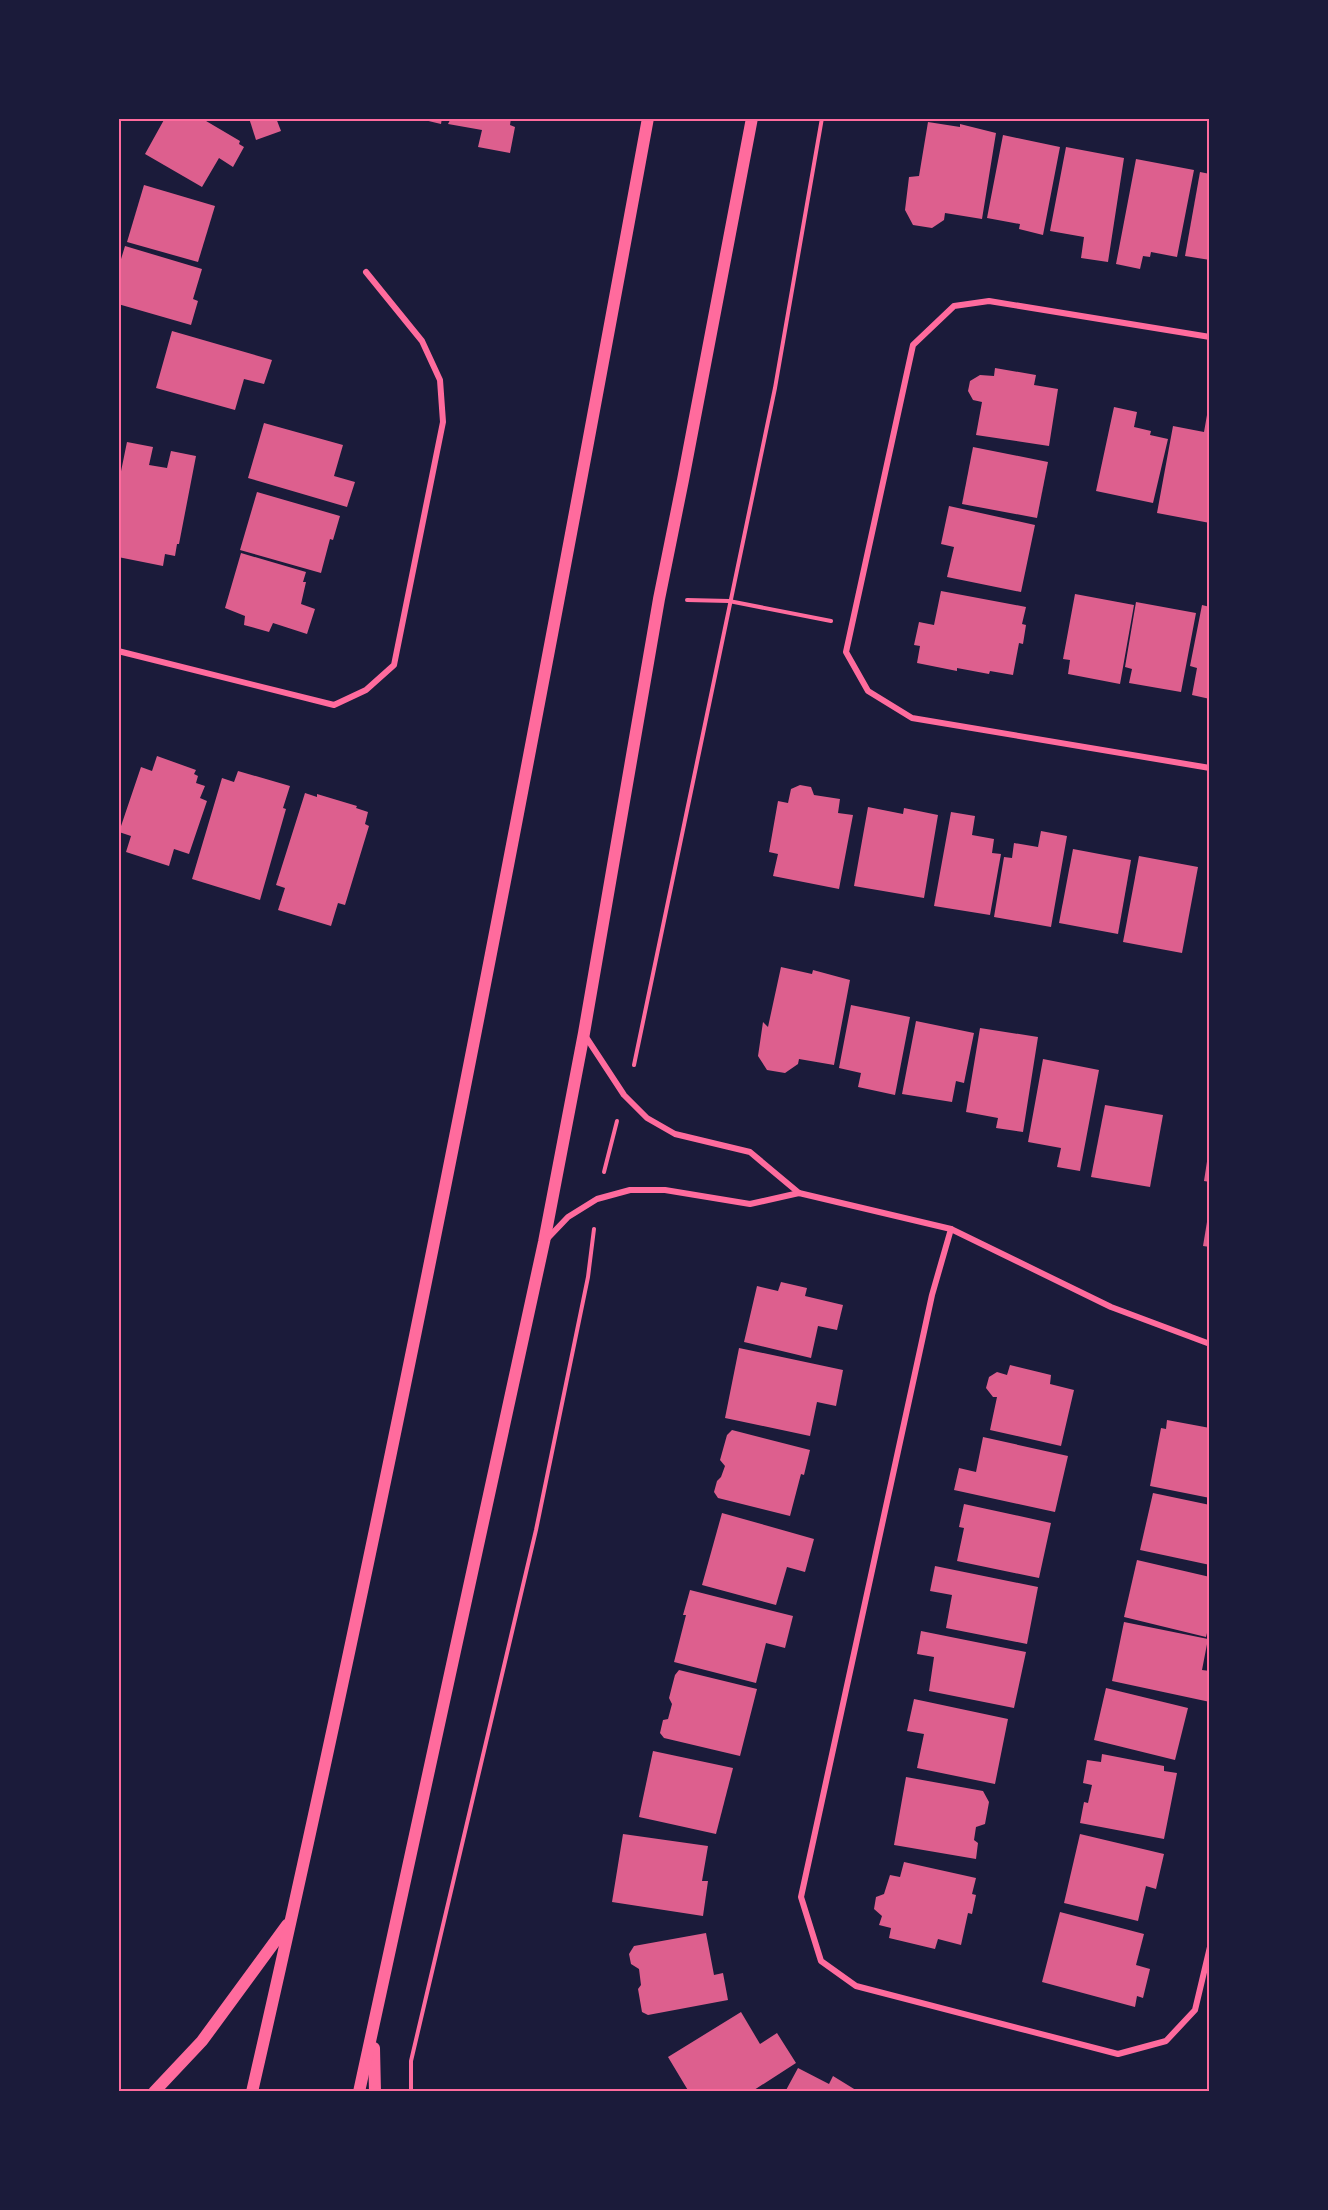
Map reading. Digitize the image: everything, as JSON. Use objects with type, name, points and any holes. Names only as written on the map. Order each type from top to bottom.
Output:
[{"type":"main road","points":[[252,2091],[292,1919],[406,1383],[564,580],[648,118]]},
{"type":"main road","points":[[359,2091],[544,1242],[584,1033],[659,599],[686,469],[752,118]]},
{"type":"main road","points":[[154,2091],[202,2041],[292,1919]]},
{"type":"main road","points":[[373,2029],[375,2091]]},
{"type":"street","points":[[118,651],[334,705],[366,690],[394,665],[443,422],[440,380],[422,341],[366,272]]},
{"type":"street","points":[[1209,337],[989,301],[954,306],[913,345],[846,652],[868,691],[912,718],[1209,768]]},
{"type":"street","points":[[584,1033],[624,1095],[647,1118],[675,1134],[750,1152],[799,1193]]},
{"type":"street","points":[[544,1242],[568,1217],[597,1199],[630,1190],[665,1190],[750,1204],[799,1193],[951,1229],[1111,1307],[1209,1344]]},
{"type":"street","points":[[951,1229],[932,1295],[801,1897],[821,1961],[856,1986],[1118,2054],[1166,2041],[1195,2010],[1209,1947]]},
{"type":"path","points":[[659,599],[729,601],[852,625]]},
{"type":"building","points":[[165,118],[201,118],[240,141],[239,144],[244,147],[233,167],[219,158],[202,187],[145,154]]},
{"type":"building","points":[[249,118],[276,118],[281,131],[256,140]]},
{"type":"building","points":[[416,118],[442,118],[441,124]]},
{"type":"building","points":[[451,118],[511,118],[510,125],[515,127],[510,153],[478,147],[482,130],[448,124]]},
{"type":"building","points":[[928,122],[960,127],[960,124],[996,133],[982,219],[945,213],[944,220],[932,228],[913,225],[905,210],[909,177],[919,176]]},
{"type":"building","points":[[1003,135],[1060,147],[1043,235],[1019,229],[1020,224],[987,218]]},
{"type":"building","points":[[1066,147],[1124,158],[1108,262],[1081,258],[1084,237],[1050,231]]},
{"type":"building","points":[[1136,159],[1194,170],[1177,257],[1151,252],[1150,257],[1143,256],[1140,269],[1116,264]]},
{"type":"building","points":[[1200,172],[1210,174],[1210,260],[1185,256]]},
{"type":"building","points":[[144,185],[215,206],[198,262],[127,242]]},
{"type":"building","points":[[125,246],[202,269],[193,299],[198,301],[191,325],[118,304],[118,269]]},
{"type":"building","points":[[172,331],[272,360],[264,384],[244,379],[235,410],[156,388]]},
{"type":"building","points":[[995,368],[1036,375],[1034,385],[1058,389],[1049,446],[976,435],[982,402],[973,400],[968,391],[970,381],[980,375],[994,376]]},
{"type":"building","points":[[1114,407],[1137,412],[1134,427],[1151,431],[1150,435],[1168,439],[1153,503],[1096,491]]},
{"type":"building","points":[[1207,415],[1210,415],[1210,523],[1157,513],[1173,426],[1204,432]]},
{"type":"building","points":[[264,423],[343,445],[334,476],[355,482],[347,507],[248,478]]},
{"type":"building","points":[[127,442],[153,447],[149,465],[167,468],[171,451],[196,456],[179,544],[177,544],[175,556],[165,554],[163,566],[118,557],[118,486]]},
{"type":"building","points":[[973,447],[1048,462],[1037,518],[962,504]]},
{"type":"building","points":[[257,492],[340,516],[333,540],[330,539],[321,573],[240,550]]},
{"type":"building","points":[[949,506],[1035,525],[1021,592],[947,577],[954,547],[941,544]]},
{"type":"building","points":[[241,553],[306,572],[301,604],[315,609],[307,634],[273,623],[269,632],[244,625],[245,616],[225,608]]},
{"type":"building","points":[[941,591],[1026,607],[1022,624],[1026,625],[1023,644],[1019,643],[1013,675],[990,671],[989,674],[957,668],[957,671],[917,663],[920,646],[914,645],[919,622],[934,625]]},
{"type":"building","points":[[1075,594],[1134,605],[1120,684],[1068,674],[1070,660],[1063,659]]},
{"type":"building","points":[[1136,602],[1196,613],[1181,692],[1129,683],[1132,669],[1125,667]]},
{"type":"building","points":[[1202,605],[1210,607],[1210,699],[1192,695],[1197,668],[1190,666]]},
{"type":"building","points":[[157,756],[196,770],[194,774],[198,776],[196,783],[205,786],[200,798],[207,801],[189,854],[174,849],[169,866],[126,852],[131,836],[119,832],[141,767],[152,771]]},
{"type":"building","points":[[238,771],[290,786],[283,808],[286,809],[260,900],[192,879],[222,778],[234,782]]},
{"type":"building","points":[[800,785],[811,787],[814,795],[840,799],[838,813],[853,815],[839,889],[773,876],[778,854],[769,852],[778,801],[788,803],[791,789]]},
{"type":"building","points":[[305,793],[317,797],[317,794],[357,806],[356,808],[368,812],[365,824],[369,826],[345,905],[338,903],[331,926],[278,910],[285,888],[276,885]]},
{"type":"building","points":[[868,807],[903,814],[904,808],[938,815],[924,898],[854,886]]},
{"type":"building","points":[[951,812],[975,816],[972,835],[994,839],[992,853],[1001,854],[990,915],[934,906]]},
{"type":"building","points":[[1041,831],[1067,836],[1051,927],[994,917],[1004,857],[1012,858],[1014,843],[1038,847]]},
{"type":"building","points":[[1073,849],[1131,860],[1118,934],[1059,923]]},
{"type":"building","points":[[1139,856],[1198,867],[1182,953],[1123,942]]},
{"type":"building","points":[[781,967],[812,974],[813,970],[850,980],[834,1065],[799,1059],[798,1064],[785,1073],[767,1070],[758,1056],[763,1022],[768,1027]]},
{"type":"building","points":[[851,1005],[910,1017],[895,1095],[858,1087],[861,1073],[839,1068]]},
{"type":"building","points":[[916,1021],[974,1033],[964,1083],[956,1081],[952,1102],[902,1094]]},
{"type":"building","points":[[980,1028],[1038,1037],[1023,1132],[996,1128],[998,1118],[966,1112]]},
{"type":"building","points":[[1043,1059],[1099,1070],[1080,1171],[1057,1167],[1061,1148],[1028,1142]]},
{"type":"building","points":[[1105,1105],[1163,1115],[1150,1187],[1091,1177]]},
{"type":"building","points":[[1208,1155],[1210,1155],[1210,1182],[1204,1181]]},
{"type":"building","points":[[1208,1216],[1210,1216],[1210,1247],[1203,1246]]},
{"type":"building","points":[[781,1282],[807,1288],[805,1296],[843,1305],[837,1330],[818,1326],[811,1358],[744,1342],[757,1286],[778,1291]]},
{"type":"building","points":[[739,1348],[843,1370],[836,1406],[817,1402],[810,1436],[725,1418]]},
{"type":"building","points":[[1010,1365],[1051,1375],[1050,1384],[1074,1390],[1061,1446],[990,1430],[997,1397],[993,1397],[986,1388],[989,1377],[997,1372],[1007,1375]]},
{"type":"building","points":[[1167,1420],[1210,1428],[1210,1498],[1150,1486],[1161,1428],[1166,1429]]},
{"type":"building","points":[[732,1430],[810,1450],[790,1516],[718,1498],[714,1492],[725,1466],[720,1460],[727,1435]]},
{"type":"building","points":[[983,1437],[1068,1456],[1055,1512],[954,1490],[959,1468],[976,1472]]},
{"type":"building","points":[[1153,1493],[1210,1505],[1210,1565],[1140,1550]]},
{"type":"building","points":[[964,1504],[1051,1523],[1039,1578],[957,1561],[964,1528],[959,1527]]},
{"type":"building","points":[[722,1513],[814,1539],[805,1572],[787,1567],[776,1605],[702,1585]]},
{"type":"building","points":[[1137,1560],[1210,1577],[1210,1621],[1206,1637],[1124,1617]]},
{"type":"building","points":[[935,1566],[1038,1587],[1027,1644],[946,1628],[952,1595],[930,1591]]},
{"type":"building","points":[[690,1590],[793,1616],[785,1648],[766,1643],[756,1683],[674,1662]]},
{"type":"building","points":[[1124,1622],[1208,1639],[1202,1670],[1210,1671],[1210,1702],[1112,1681]]},
{"type":"building","points":[[921,1631],[1026,1652],[1014,1708],[929,1691],[934,1657],[917,1654]]},
{"type":"building","points":[[679,1670],[757,1689],[740,1756],[664,1738],[660,1733],[663,1720],[668,1719],[672,1704],[669,1698],[675,1675]]},
{"type":"building","points":[[1106,1688],[1188,1708],[1175,1760],[1094,1740]]},
{"type":"building","points":[[914,1699],[1008,1719],[995,1784],[917,1768],[924,1734],[907,1731]]},
{"type":"building","points":[[653,1751],[733,1768],[716,1834],[639,1817]]},
{"type":"building","points":[[1102,1754],[1164,1766],[1164,1771],[1177,1773],[1164,1839],[1080,1823],[1084,1802],[1088,1803],[1092,1785],[1083,1783],[1087,1760],[1101,1762]]},
{"type":"building","points":[[906,1777],[983,1791],[989,1802],[985,1824],[976,1827],[974,1840],[978,1843],[976,1859],[894,1845]]},
{"type":"building","points":[[623,1834],[708,1846],[702,1881],[708,1881],[703,1916],[612,1902]]},
{"type":"building","points":[[1080,1834],[1164,1854],[1156,1889],[1146,1886],[1138,1921],[1064,1903]]},
{"type":"building","points":[[904,1862],[976,1878],[972,1894],[976,1895],[972,1914],[968,1913],[961,1945],[938,1939],[935,1949],[889,1938],[891,1928],[879,1925],[882,1916],[874,1909],[876,1897],[884,1894],[890,1875],[900,1877]]},
{"type":"building","points":[[1060,1912],[1144,1934],[1136,1965],[1150,1969],[1143,1998],[1137,1996],[1135,2007],[1042,1982]]},
{"type":"building","points":[[706,1933],[714,1975],[723,1973],[728,2000],[648,2015],[642,2012],[638,1989],[641,1985],[639,1969],[631,1964],[629,1954],[634,1946]]},
{"type":"building","points":[[741,2012],[760,2044],[777,2033],[796,2063],[751,2092],[689,2092],[668,2057]]},
{"type":"building","points":[[798,2068],[829,2084],[833,2076],[859,2092],[785,2092]]}]
